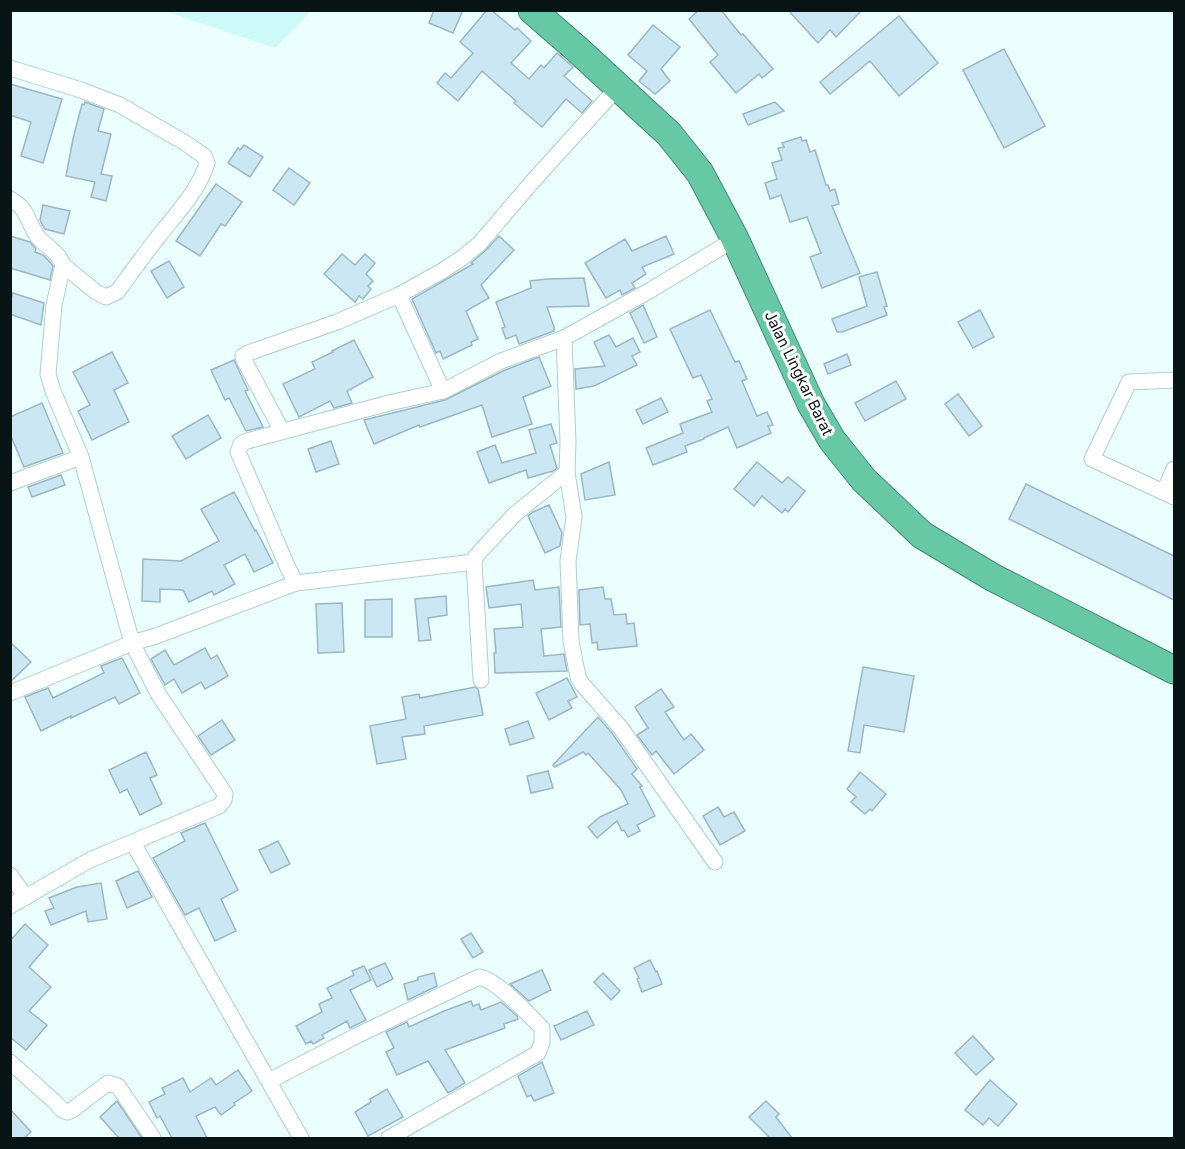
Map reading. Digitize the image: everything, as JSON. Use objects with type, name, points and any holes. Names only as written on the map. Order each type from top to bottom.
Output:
[{"type":"highway","name":"Jalan Lingkar Barat","points":[[532,10],[669,134],[700,172],[735,239],[812,404],[832,440],[864,480],[922,535],[992,578],[1174,670]]},
{"type":"street","points":[[10,68],[120,105],[187,144],[204,156],[207,163],[202,176],[179,212],[117,292],[106,297],[96,292],[63,265],[59,256],[38,236],[24,209],[10,199]]},
{"type":"street","points":[[282,431],[243,356],[337,322],[399,295],[462,258],[480,243],[618,87]]},
{"type":"street","points":[[296,583],[238,452],[241,444],[282,431],[442,391],[501,361],[564,338],[735,239]]},
{"type":"street","points":[[10,906],[90,860],[219,806],[225,794],[159,695],[132,643],[81,457],[53,392],[48,374],[54,305],[63,265]]},
{"type":"street","points":[[399,295],[442,391]]},
{"type":"street","points":[[564,338],[567,472],[574,517],[568,561],[571,641],[578,677],[620,727],[716,862]]},
{"type":"street","points":[[1174,380],[1129,382],[1092,459],[1169,495],[1174,469]]},
{"type":"street","points":[[10,483],[81,457]]},
{"type":"street","points":[[481,680],[474,562],[476,556],[515,514],[567,472]]},
{"type":"street","points":[[10,693],[132,643],[296,583],[474,562]]},
{"type":"street","points":[[133,843],[301,1138]]},
{"type":"street","points":[[10,875],[26,897]]},
{"type":"street","points":[[269,1081],[358,1035],[480,977],[490,981],[522,1007],[542,1028],[542,1042],[538,1053],[389,1138]]},
{"type":"street","points":[[10,1062],[67,1112],[108,1083],[118,1086],[153,1138]]},
{"type":"shaded area","points":[[165,11],[311,11],[275,48]]},
{"type":"building","points":[[434,10],[463,10],[453,33],[429,23]]},
{"type":"building","points":[[487,10],[491,10],[515,30],[517,28],[531,41],[511,63],[529,79],[541,65],[544,68],[557,53],[573,67],[564,76],[592,101],[582,113],[566,99],[542,127],[482,71],[458,101],[437,83],[445,73],[451,78],[473,53],[460,42]]},
{"type":"building","points":[[699,10],[721,10],[773,69],[762,78],[759,74],[736,93],[710,62],[718,55],[689,19]]},
{"type":"building","points":[[788,10],[862,10],[836,37],[830,30],[818,43]]},
{"type":"building","points":[[899,16],[938,63],[899,96],[870,61],[830,94],[820,82]]},
{"type":"building","points":[[653,25],[680,47],[661,69],[670,81],[655,94],[639,81],[647,71],[628,55]]},
{"type":"building","points":[[1004,49],[1045,126],[1004,148],[963,70]]},
{"type":"building","points":[[10,84],[62,99],[43,163],[21,156],[31,122],[10,115]]},
{"type":"building","points":[[85,102],[104,109],[98,131],[111,134],[101,174],[112,176],[106,201],[91,197],[95,182],[66,176],[73,139],[82,104],[84,105]]},
{"type":"building","points":[[775,102],[784,111],[748,125],[743,114]]},
{"type":"building","points":[[801,137],[802,141],[806,140],[810,152],[815,150],[826,185],[830,191],[835,189],[839,204],[832,206],[860,273],[822,288],[810,257],[821,253],[807,217],[790,222],[781,195],[770,199],[765,183],[777,179],[772,163],[782,160],[778,148],[784,147],[782,143]]},
{"type":"building","points":[[244,145],[263,157],[250,177],[228,163],[238,148],[240,150]]},
{"type":"building","points":[[289,168],[310,183],[294,205],[273,190]]},
{"type":"building","points":[[216,184],[242,202],[225,226],[221,224],[200,256],[176,241]]},
{"type":"building","points":[[43,205],[70,211],[64,234],[45,229],[40,220]]},
{"type":"building","points":[[10,236],[30,242],[36,249],[35,252],[48,260],[53,266],[50,280],[10,268]]},
{"type":"building","points":[[499,236],[514,250],[481,285],[489,298],[466,311],[478,339],[471,342],[472,345],[443,359],[440,351],[436,353],[412,299],[473,264],[471,263]]},
{"type":"building","points":[[666,236],[674,254],[642,267],[646,274],[632,283],[635,288],[622,295],[620,290],[606,298],[585,263],[625,239],[632,251]]},
{"type":"building","points":[[342,254],[355,265],[365,254],[375,263],[366,274],[373,281],[368,286],[371,289],[363,299],[359,296],[355,302],[324,274]]},
{"type":"building","points":[[169,261],[184,287],[167,298],[151,271]]},
{"type":"building","points":[[877,272],[887,306],[884,307],[887,315],[837,332],[832,319],[867,306],[859,277]]},
{"type":"building","points":[[584,278],[589,306],[547,307],[554,331],[519,344],[516,335],[506,339],[502,328],[505,327],[496,302],[531,288],[530,281]]},
{"type":"building","points":[[13,293],[44,303],[41,325],[10,314],[10,301]]},
{"type":"building","points":[[643,305],[657,337],[644,343],[630,313]]},
{"type":"building","points":[[710,310],[735,362],[739,361],[747,379],[742,381],[757,416],[767,412],[773,425],[768,426],[771,433],[737,448],[728,427],[685,446],[687,452],[653,465],[646,448],[683,433],[680,424],[712,412],[707,401],[712,399],[701,375],[693,378],[670,329]]},
{"type":"building","points":[[980,310],[994,337],[973,348],[958,322]]},
{"type":"building","points":[[609,335],[616,347],[633,338],[640,352],[632,356],[637,365],[594,386],[576,389],[575,369],[605,366],[594,342]]},
{"type":"building","points":[[354,340],[373,377],[347,391],[352,403],[334,408],[330,401],[299,417],[283,384],[315,369],[312,362]]},
{"type":"building","points":[[112,352],[128,383],[114,390],[129,422],[92,440],[78,411],[90,405],[73,372]]},
{"type":"building","points":[[847,354],[851,365],[828,374],[824,364]]},
{"type":"building","points":[[539,357],[551,386],[523,397],[532,424],[492,437],[482,405],[420,427],[419,425],[374,444],[364,420],[445,400],[505,370]]},
{"type":"building","points":[[234,360],[248,390],[245,391],[263,427],[246,431],[229,398],[225,400],[211,370]]},
{"type":"building","points":[[896,381],[906,399],[865,421],[855,403]]},
{"type":"building","points":[[958,394],[982,426],[969,436],[945,404]]},
{"type":"building","points":[[661,398],[668,412],[643,424],[636,410]]},
{"type":"building","points":[[42,403],[63,453],[24,467],[10,434],[10,417]]},
{"type":"building","points":[[208,415],[221,438],[186,459],[172,436]]},
{"type":"building","points":[[551,424],[557,443],[550,445],[557,468],[528,478],[526,470],[489,483],[477,452],[495,445],[502,463],[536,453],[529,430]]},
{"type":"building","points":[[331,441],[339,464],[316,472],[308,449]]},
{"type":"building","points":[[609,462],[615,495],[585,500],[581,474]]},
{"type":"building","points":[[757,462],[782,483],[788,477],[805,491],[788,512],[785,509],[782,513],[762,496],[754,506],[734,489]]},
{"type":"building","points":[[61,475],[65,485],[32,497],[28,487]]},
{"type":"building","points":[[1026,484],[1174,556],[1174,600],[1009,519]]},
{"type":"building","points":[[234,492],[273,563],[254,572],[245,554],[224,565],[235,584],[214,595],[212,591],[189,602],[183,590],[160,589],[160,602],[142,601],[143,559],[181,561],[219,541],[201,509]]},
{"type":"building","points":[[549,505],[562,533],[560,546],[545,553],[528,516]]},
{"type":"building","points":[[533,580],[535,590],[559,587],[561,627],[541,629],[544,656],[564,654],[567,671],[495,673],[494,629],[523,627],[521,604],[489,608],[486,587]]},
{"type":"building","points":[[603,587],[605,599],[611,599],[614,615],[626,614],[627,624],[634,623],[637,646],[598,650],[597,642],[592,643],[590,624],[580,625],[579,590]]},
{"type":"building","points":[[446,596],[447,615],[428,618],[431,640],[419,641],[415,599]]},
{"type":"building","points":[[392,599],[392,637],[365,637],[365,600]]},
{"type":"building","points":[[342,603],[344,652],[318,653],[316,604]]},
{"type":"building","points":[[10,642],[31,662],[10,682]]},
{"type":"building","points":[[205,648],[211,659],[217,655],[228,676],[205,689],[201,682],[182,693],[174,679],[165,685],[151,659],[165,650],[174,665]]},
{"type":"building","points":[[122,658],[140,693],[119,704],[115,697],[41,731],[25,697],[48,688],[53,698],[104,673],[101,666]]},
{"type":"building","points":[[863,667],[914,676],[904,732],[864,725],[860,753],[848,751]]},
{"type":"building","points":[[567,678],[577,697],[568,701],[572,708],[549,720],[536,693]]},
{"type":"building","points":[[475,687],[478,689],[483,715],[424,726],[425,734],[402,737],[406,759],[377,764],[370,726],[406,719],[402,697],[419,694],[420,698]]},
{"type":"building","points":[[661,689],[674,707],[665,712],[684,740],[691,734],[704,750],[674,774],[656,751],[652,755],[637,735],[648,728],[635,707]]},
{"type":"building","points":[[598,717],[637,769],[632,774],[642,786],[640,787],[655,816],[637,825],[640,831],[628,837],[617,821],[597,838],[588,827],[600,817],[628,804],[621,790],[588,753],[586,755],[583,752],[555,767],[553,765]]},
{"type":"building","points":[[222,720],[235,740],[211,755],[198,736]]},
{"type":"building","points":[[528,721],[534,738],[510,745],[505,729]]},
{"type":"building","points":[[146,752],[157,775],[150,778],[162,804],[140,815],[127,789],[120,793],[109,770]]},
{"type":"building","points":[[548,771],[553,788],[531,793],[527,776]]},
{"type":"building","points":[[860,772],[886,794],[872,811],[870,809],[865,814],[851,802],[856,797],[847,789]]},
{"type":"building","points":[[718,807],[724,817],[734,812],[745,831],[720,845],[703,816]]},
{"type":"building","points":[[205,823],[238,890],[221,899],[236,931],[215,941],[199,908],[185,915],[153,858],[185,841],[181,833]]},
{"type":"building","points":[[278,841],[290,864],[271,873],[259,850]]},
{"type":"building","points":[[138,871],[152,897],[127,908],[116,881]]},
{"type":"building","points":[[101,883],[107,919],[88,922],[86,911],[51,925],[45,911],[54,908],[49,898],[77,887]]},
{"type":"building","points":[[25,924],[48,945],[29,967],[51,987],[29,1011],[47,1025],[26,1050],[10,1037],[10,941]]},
{"type":"building","points":[[471,933],[483,952],[473,958],[461,939]]},
{"type":"building","points":[[650,960],[662,984],[642,992],[634,968]]},
{"type":"building","points":[[385,963],[393,979],[377,987],[369,970]]},
{"type":"building","points":[[364,966],[371,980],[350,990],[366,1020],[350,1028],[347,1021],[322,1035],[324,1038],[313,1044],[311,1041],[306,1044],[296,1026],[322,1012],[319,1004],[332,998],[327,988],[354,975],[352,971]]},
{"type":"building","points":[[542,970],[551,990],[529,1001],[510,984]]},
{"type":"building","points":[[434,973],[437,986],[408,1000],[404,984]]},
{"type":"building","points":[[603,973],[620,991],[611,1000],[594,982]]},
{"type":"building","points":[[471,1001],[473,1006],[479,1004],[481,1010],[501,1002],[518,1019],[504,1024],[505,1028],[445,1050],[465,1083],[448,1093],[428,1061],[397,1075],[386,1052],[394,1048],[386,1032],[407,1022],[409,1027]]},
{"type":"building","points":[[587,1011],[594,1025],[561,1040],[554,1026]]},
{"type":"building","points":[[973,1036],[994,1059],[976,1075],[955,1053]]},
{"type":"building","points":[[542,1062],[554,1093],[534,1101],[531,1095],[527,1097],[518,1076]]},
{"type":"building","points":[[238,1070],[252,1091],[221,1115],[215,1107],[196,1116],[207,1138],[172,1138],[160,1116],[157,1118],[149,1102],[165,1094],[162,1088],[183,1078],[190,1092],[211,1078],[216,1085]]},
{"type":"building","points":[[990,1080],[1017,1104],[998,1126],[989,1118],[983,1125],[965,1110]]},
{"type":"building","points":[[387,1089],[403,1117],[368,1136],[355,1112],[371,1102],[370,1099]]},
{"type":"building","points":[[117,1101],[142,1138],[119,1138],[100,1117]]},
{"type":"building","points":[[766,1101],[779,1114],[776,1117],[792,1138],[770,1138],[749,1117]]},
{"type":"building","points":[[10,1109],[31,1132],[24,1138],[10,1138]]}]
